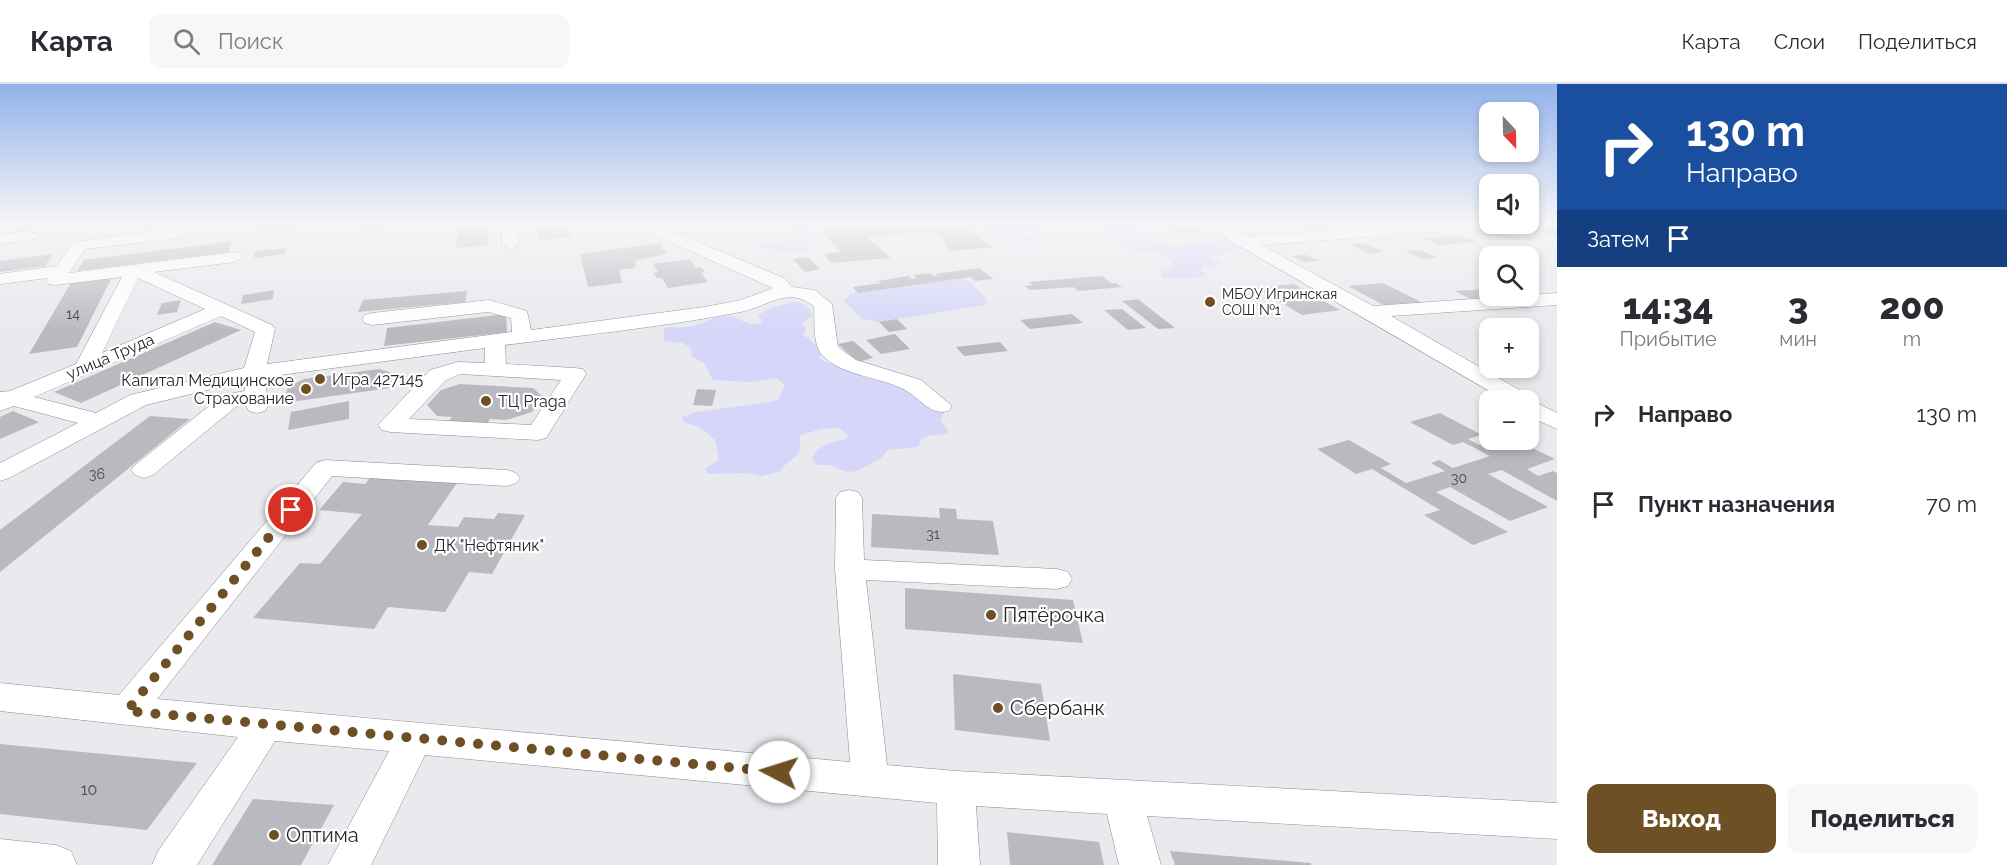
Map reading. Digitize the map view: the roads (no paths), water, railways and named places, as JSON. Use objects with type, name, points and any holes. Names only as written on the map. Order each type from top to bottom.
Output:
[{"type":"street","points":[[70,259],[55,280],[210,259]]},
{"type":"street","points":[[726,259],[778,282],[783,286],[781,291]]},
{"type":"street","points":[[1274,259],[1370,312],[1503,390]]},
{"type":"street","points":[[134,270],[265,329],[254,372],[256,401],[231,400],[144,470]]},
{"type":"street","points":[[85,366],[134,270]]},
{"type":"street","points":[[0,279],[62,271]]},
{"type":"street","points":[[0,473],[138,400],[254,372],[704,313],[746,305],[781,291],[808,294],[823,304],[826,346],[830,351],[849,364],[913,385],[941,406]]},
{"type":"street","points":[[1370,312],[1557,299]]},
{"type":"street","points":[[372,319],[489,306],[520,315],[522,338]]},
{"type":"street","name":"улица Труда","points":[[4,399],[221,309]]},
{"type":"street","points":[[495,341],[496,370]]},
{"type":"street","points":[[458,368],[496,370],[575,374],[538,433],[390,425],[438,375],[458,368]]},
{"type":"street","points":[[4,399],[99,421]]},
{"type":"street","points":[[1539,412],[1557,422]]},
{"type":"street","points":[[127,711],[325,468],[507,478]]},
{"type":"street","points":[[849,498],[850,569],[870,780]]},
{"type":"street","points":[[850,569],[1057,579]]},
{"type":"street","points":[[0,697],[266,725],[956,788],[1557,821]]},
{"type":"street","points":[[173,865],[266,725]]},
{"type":"street","points":[[349,865],[415,739]]},
{"type":"street","points":[[956,788],[959,865]]},
{"type":"street","points":[[1123,797],[1140,865]]},
{"type":"street","points":[[0,859],[56,865]]},
{"type":"place","name":"МБОУ Игринская СОШ №1","points":[[1210,302]]},
{"type":"place","name":"Игра 427145","points":[[320,379]]},
{"type":"place","name":"Капитал Медицинское Страхование","points":[[306,389]]},
{"type":"place","name":"ТЦ Praga","points":[[486,401]]},
{"type":"place","name":"ДК \"Нефтяник\"","points":[[422,545]]},
{"type":"place","name":"Пятёрочка","points":[[991,615]]},
{"type":"place","name":"Сбербанк","points":[[998,708]]},
{"type":"place","name":"Оптима","points":[[274,835]]}]
